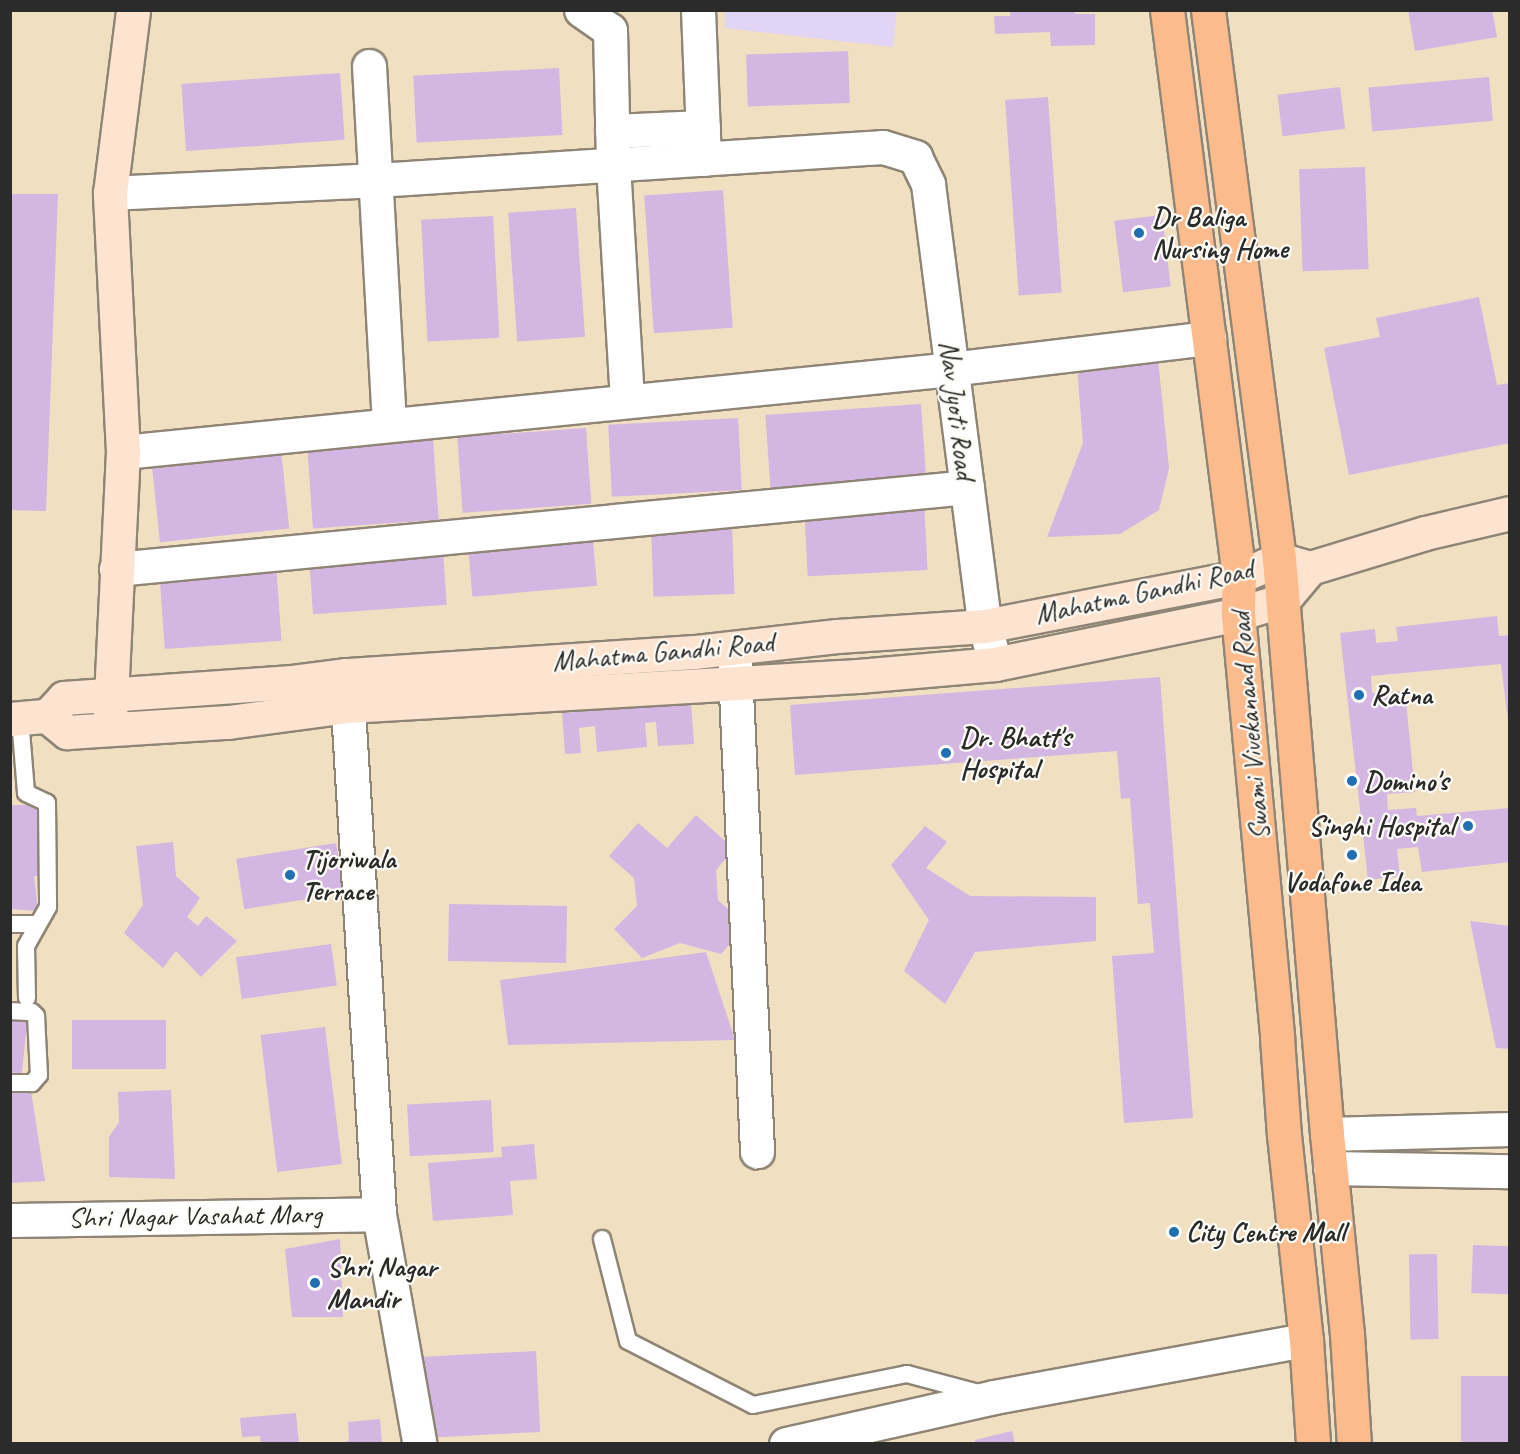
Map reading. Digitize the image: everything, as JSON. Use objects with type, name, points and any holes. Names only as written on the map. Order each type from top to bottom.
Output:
[{"type":"main road","points":[[110,728],[109,695],[123,452],[110,193],[133,10]]},
{"type":"main road","name":"Swami Vivekanand Road","points":[[1167,10],[1239,577],[1238,614],[1278,1038],[1284,1135],[1306,1340],[1313,1443]]},
{"type":"main road","name":"Swami Vivekanand Road","points":[[1208,10],[1279,559],[1327,1134],[1347,1334],[1354,1443]]},
{"type":"main road","points":[[1282,600],[1310,568],[1425,533],[1509,513]]},
{"type":"main road","points":[[1279,559],[1310,568]]},
{"type":"main road","name":"Mahatma Gandhi Road","points":[[26,718],[67,732],[228,722],[347,690],[837,636],[985,626],[1239,577],[1279,559]]},
{"type":"main road","name":"Mahatma Gandhi Road","points":[[26,718],[64,698],[292,682],[347,690],[737,682],[858,676],[994,664],[1238,614],[1282,600]]},
{"type":"street","points":[[581,10],[610,30],[613,165],[627,400]]},
{"type":"street","points":[[698,10],[703,143]]},
{"type":"street","points":[[369,66],[389,423]]},
{"type":"street","points":[[612,131],[703,143]]},
{"type":"street","points":[[110,193],[377,180],[613,165],[703,143]]},
{"type":"street","name":"Nav Jyoti Road","points":[[703,143],[884,147],[915,157],[928,184],[985,626],[994,664]]},
{"type":"street","points":[[123,452],[389,423],[951,369],[1209,338]]},
{"type":"street","points":[[116,569],[967,488]]},
{"type":"street","points":[[734,648],[757,1151]]},
{"type":"street","points":[[347,690],[379,1214],[419,1442]]},
{"type":"street","points":[[1327,1134],[1509,1129]]},
{"type":"street","points":[[1330,1168],[1509,1171]]},
{"type":"street","name":"Shri Nagar Vasahat Marg","points":[[10,1221],[379,1214]]},
{"type":"street","points":[[786,1443],[994,1397],[1306,1340]]},
{"type":"lane","points":[[26,718],[18,794],[47,803],[48,908],[36,924],[26,946],[27,998]]},
{"type":"lane","points":[[10,924],[36,924]]},
{"type":"lane","points":[[10,1011],[32,1012],[36,1016],[39,1075],[32,1083],[10,1083]]},
{"type":"lane","points":[[603,1239],[628,1341],[753,1406],[907,1374],[994,1397]]},
{"type":"shaded area","points":[[725,10],[897,11],[893,47],[725,28]]},
{"type":"building","points":[[1010,10],[1075,10],[1075,14],[1095,14],[1095,45],[1051,46],[1050,32],[995,34],[994,16],[1010,16]]},
{"type":"building","points":[[1408,10],[1492,10],[1497,37],[1415,51]]},
{"type":"building","points":[[848,51],[850,103],[748,107],[746,55]]},
{"type":"building","points":[[559,68],[563,135],[417,143],[413,76]]},
{"type":"building","points":[[340,73],[345,140],[186,151],[181,84]]},
{"type":"building","points":[[1489,77],[1493,121],[1372,131],[1368,88]]},
{"type":"building","points":[[1340,87],[1345,129],[1283,136],[1277,95]]},
{"type":"building","points":[[1048,97],[1062,293],[1019,296],[1005,100]]},
{"type":"building","points":[[1365,167],[1369,269],[1303,271],[1299,169]]},
{"type":"building","points":[[723,190],[733,328],[654,333],[644,196]]},
{"type":"building","points":[[10,194],[58,194],[46,511],[10,510]]},
{"type":"building","points":[[576,208],[585,337],[517,341],[508,213]]},
{"type":"building","points":[[1162,215],[1171,286],[1123,292],[1114,221]]},
{"type":"building","points":[[493,216],[499,338],[427,342],[421,220]]},
{"type":"building","points":[[1479,297],[1497,385],[1510,383],[1510,443],[1349,475],[1324,348],[1380,337],[1376,318]]},
{"type":"building","points":[[1158,359],[1169,468],[1159,510],[1120,534],[1047,537],[1083,443],[1077,367]]},
{"type":"building","points":[[921,404],[926,479],[771,490],[765,415]]},
{"type":"building","points":[[738,418],[742,490],[612,497],[608,425]]},
{"type":"building","points":[[586,428],[591,504],[463,513],[457,437]]},
{"type":"building","points":[[433,439],[439,520],[313,529],[307,448]]},
{"type":"building","points":[[281,450],[289,529],[160,542],[152,464]]},
{"type":"building","points":[[924,501],[928,570],[808,576],[804,507]]},
{"type":"building","points":[[732,524],[734,594],[653,597],[651,527]]},
{"type":"building","points":[[592,529],[597,586],[472,597],[467,540]]},
{"type":"building","points":[[443,552],[447,605],[313,614],[309,561]]},
{"type":"building","points":[[276,563],[281,641],[165,649],[159,571]]},
{"type":"building","points":[[1497,616],[1499,636],[1510,635],[1510,737],[1501,664],[1371,676],[1372,693],[1405,691],[1415,792],[1387,794],[1388,810],[1416,808],[1417,816],[1510,808],[1510,862],[1422,872],[1418,847],[1397,849],[1400,876],[1368,880],[1340,633],[1375,629],[1376,643],[1398,641],[1396,627]]},
{"type":"building","points":[[1160,677],[1193,1118],[1124,1123],[1112,956],[1154,953],[1150,903],[1138,904],[1130,798],[1121,799],[1117,751],[795,775],[790,705]]},
{"type":"building","points":[[691,703],[694,744],[658,746],[656,722],[645,723],[647,747],[597,752],[595,726],[579,728],[581,753],[565,754],[562,713]]},
{"type":"building","points":[[10,805],[38,805],[39,854],[45,854],[45,876],[34,876],[38,911],[10,909]]},
{"type":"building","points":[[696,815],[734,849],[716,870],[718,900],[746,925],[721,954],[680,943],[642,958],[614,929],[637,906],[634,878],[609,856],[638,823],[667,848]]},
{"type":"building","points":[[925,826],[947,842],[926,868],[970,896],[1096,897],[1096,941],[975,952],[945,1004],[904,971],[929,920],[891,865]]},
{"type":"building","points":[[173,842],[176,876],[200,898],[187,917],[198,926],[206,916],[237,941],[201,977],[176,951],[163,968],[124,933],[143,905],[136,846]]},
{"type":"building","name":"Tijoriwala Terrace","points":[[336,843],[344,893],[244,909],[236,859]]},
{"type":"building","points":[[449,904],[567,906],[566,963],[448,961]]},
{"type":"building","points":[[1470,921],[1510,926],[1510,1049],[1496,1048]]},
{"type":"building","points":[[331,944],[337,986],[242,999],[236,957]]},
{"type":"building","points":[[706,952],[735,1040],[508,1045],[500,980]]},
{"type":"building","points":[[10,1014],[28,1016],[22,1074],[10,1072]]},
{"type":"building","points":[[72,1020],[166,1020],[166,1069],[72,1069]]},
{"type":"building","points":[[325,1027],[342,1164],[277,1172],[260,1035]]},
{"type":"building","points":[[10,1090],[31,1091],[45,1181],[10,1183]]},
{"type":"building","points":[[171,1090],[175,1179],[109,1177],[109,1137],[119,1122],[118,1092]]},
{"type":"building","points":[[491,1100],[494,1152],[410,1156],[407,1104]]},
{"type":"building","points":[[534,1144],[537,1179],[510,1181],[513,1215],[433,1221],[428,1163],[502,1157],[501,1147]]},
{"type":"building","name":"Shri Nagar Mandir","points":[[340,1239],[343,1317],[292,1317],[285,1249]]},
{"type":"building","points":[[1473,1245],[1510,1246],[1508,1294],[1471,1293]]},
{"type":"building","points":[[1409,1254],[1437,1254],[1438,1339],[1410,1339]]},
{"type":"building","points":[[536,1351],[540,1432],[419,1438],[415,1357]]},
{"type":"building","points":[[1461,1376],[1510,1376],[1510,1444],[1461,1444]]},
{"type":"building","points":[[296,1413],[299,1444],[261,1444],[260,1436],[242,1437],[240,1418]]},
{"type":"building","points":[[380,1419],[382,1444],[336,1444],[349,1441],[348,1422]]},
{"type":"building","points":[[1012,1431],[1015,1444],[976,1444],[975,1440]]},
{"type":"place","name":"Dr Baliga Nursing Home","points":[[1139,233]]},
{"type":"place","name":"Ratna","points":[[1359,695]]},
{"type":"place","name":"Dr. Bhatt's Hospital","points":[[946,753]]},
{"type":"place","name":"Domino's","points":[[1352,781]]},
{"type":"place","name":"Singhi Hospital","points":[[1468,826]]},
{"type":"place","name":"Vodafone Idea","points":[[1352,855]]},
{"type":"place","name":"Tijoriwala Terrace","points":[[290,875]]},
{"type":"place","name":"City Centre Mall","points":[[1174,1232]]},
{"type":"place","name":"Shri Nagar Mandir","points":[[315,1283]]}]
